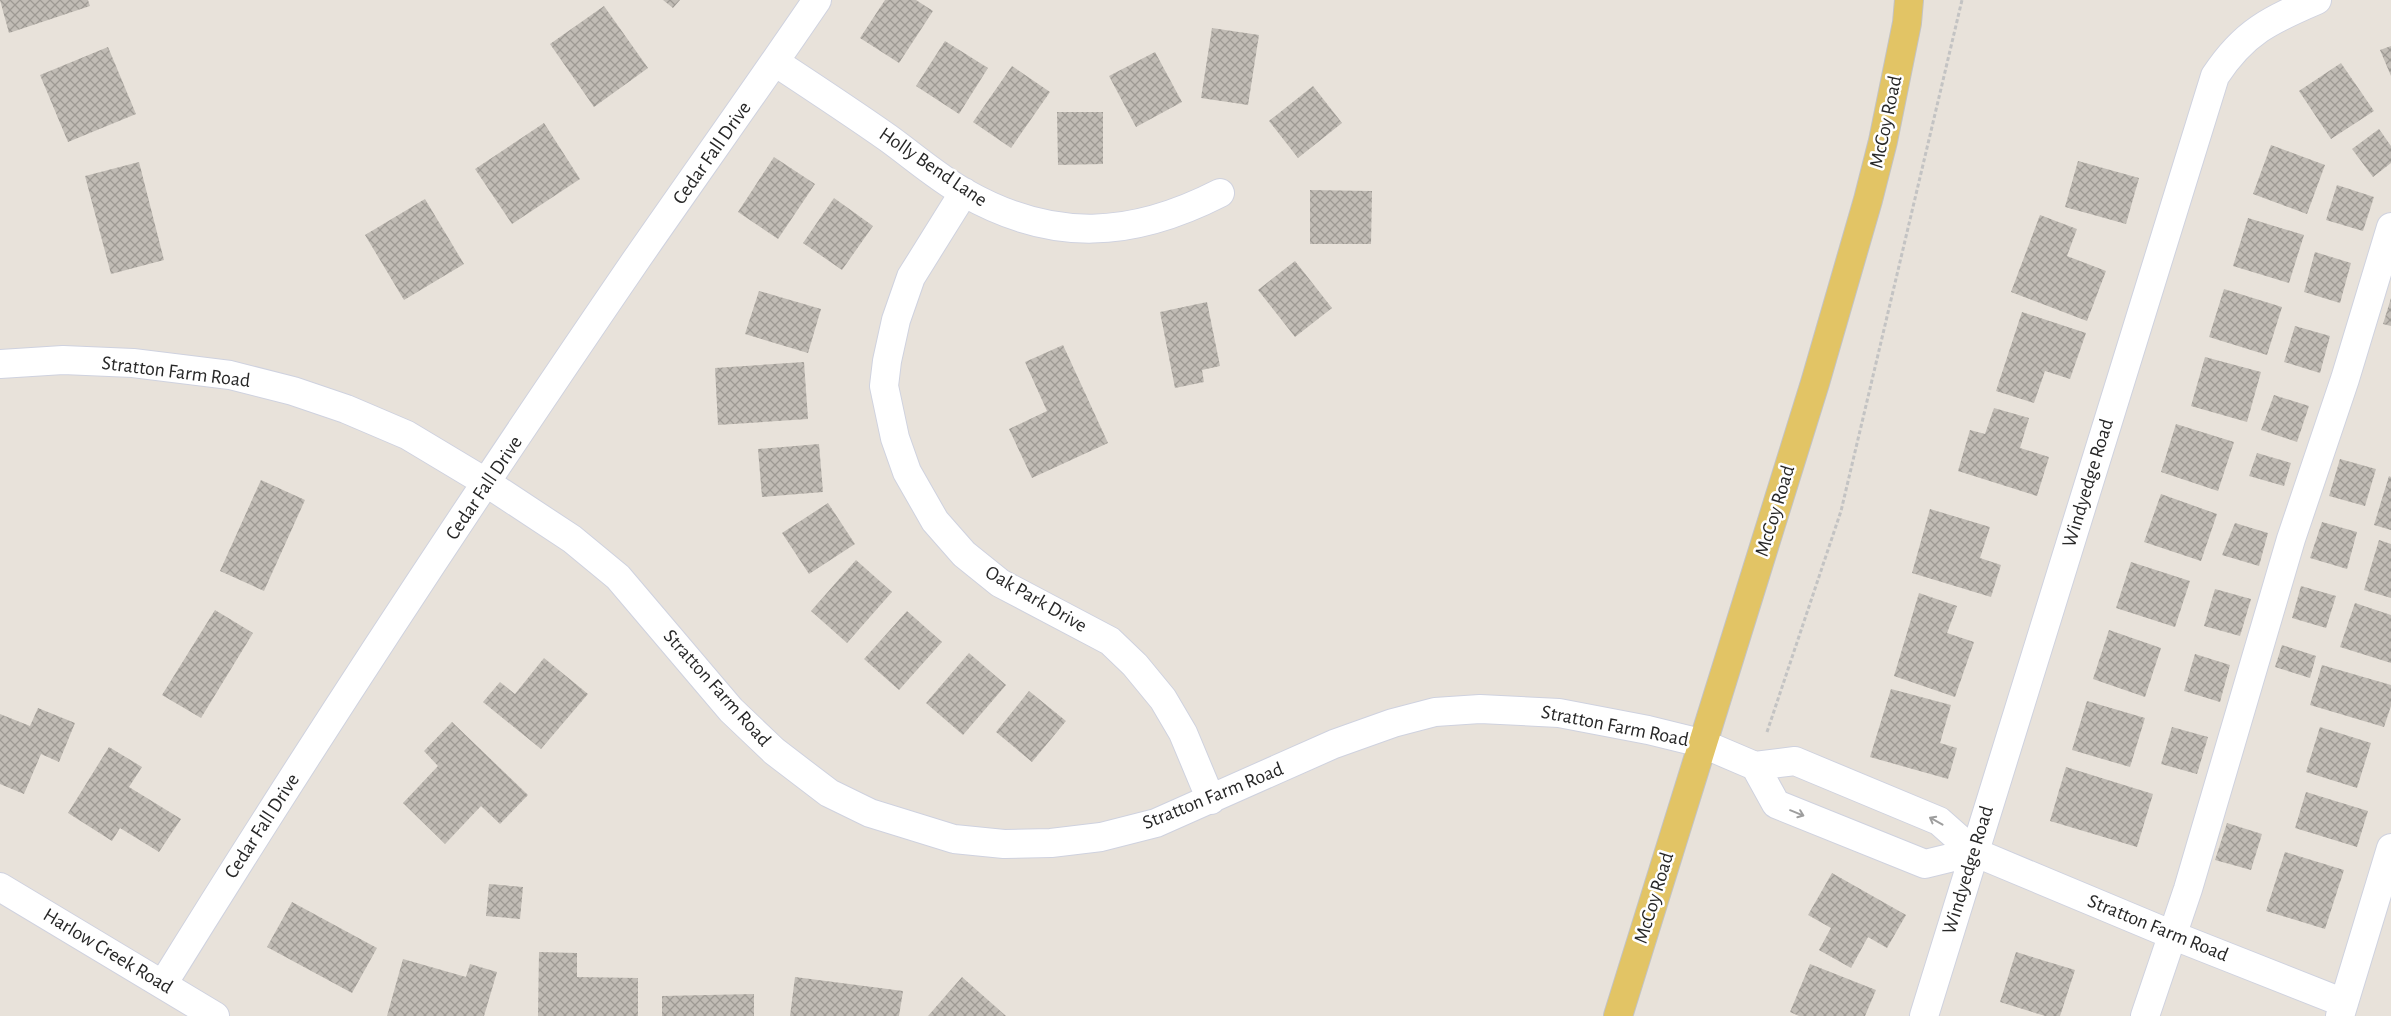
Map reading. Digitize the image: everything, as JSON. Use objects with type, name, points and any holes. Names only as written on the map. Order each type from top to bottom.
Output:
[{"type":"main road","name":"McCoy Road","points":[[1618,1016],[1701,743],[1815,382],[1868,200],[1883,141],[1909,0]]},
{"type":"street","name":"Cedar Fall Drive","points":[[163,984],[298,769],[487,483],[634,264],[817,0]]},
{"type":"street","name":"Windyedge Road","points":[[1924,1016],[2215,76],[2231,52],[2254,32],[2279,16],[2317,0]]},
{"type":"street","name":"Holly Bend Lane","points":[[775,62],[871,126],[964,192],[1001,212],[1040,224],[1073,230],[1113,229],[1165,217],[1195,206],[1220,193]]},
{"type":"street","name":"Oak Park Drive","points":[[964,192],[912,277],[896,320],[887,361],[884,386],[895,438],[907,472],[935,522],[964,554],[1000,583],[1110,641],[1135,665],[1163,698],[1183,733],[1211,800]]},
{"type":"street","points":[[2145,1016],[2172,935],[2291,539],[2345,379],[2391,227]]},
{"type":"street","name":"Stratton Farm Road","points":[[0,364],[63,360],[134,363],[230,375],[293,391],[346,409],[407,435],[487,483],[572,539],[618,577],[731,710],[774,751],[829,793],[870,813],[954,839],[1004,844],[1051,844],[1101,837],[1156,823],[1334,744],[1393,723],[1436,712],[1480,709],[1559,712],[1701,743],[1755,766],[1795,761],[1939,822],[1974,852],[2342,1009]]},
{"type":"street","points":[[1755,766],[1776,804],[1925,864],[1974,852]]},
{"type":"street","points":[[2342,1009],[2391,848]]},
{"type":"street","name":"Harlow Creek Road","points":[[0,887],[215,1016]]},
{"type":"path","points":[[1755,766],[1841,511],[1962,0]]},
{"type":"building","points":[[0,0],[88,0],[90,6],[9,33]]},
{"type":"building","points":[[663,0],[680,0],[673,8]]},
{"type":"building","points":[[885,0],[916,0],[933,11],[899,63],[860,38]]},
{"type":"building","points":[[604,6],[648,68],[594,107],[550,44]]},
{"type":"building","points":[[1212,28],[1259,35],[1248,105],[1201,98]]},
{"type":"building","points":[[945,41],[988,68],[959,114],[916,86]]},
{"type":"building","points":[[2391,46],[2391,76],[2380,50]]},
{"type":"building","points":[[108,47],[136,114],[68,142],[40,75]]},
{"type":"building","points":[[1155,52],[1182,102],[1136,127],[1109,76]]},
{"type":"building","points":[[2341,63],[2374,111],[2331,139],[2299,91]]},
{"type":"building","points":[[1012,66],[1050,92],[1011,148],[973,122]]},
{"type":"building","points":[[1313,86],[1342,123],[1298,158],[1269,121]]},
{"type":"building","points":[[1057,112],[1103,112],[1103,164],[1058,165]]},
{"type":"building","points":[[544,123],[580,179],[512,224],[475,169]]},
{"type":"building","points":[[2379,129],[2391,146],[2391,163],[2373,177],[2352,149]]},
{"type":"building","points":[[2271,145],[2325,165],[2307,214],[2253,194]]},
{"type":"building","points":[[774,157],[815,184],[778,239],[738,212]]},
{"type":"building","points":[[2078,161],[2139,178],[2126,224],[2065,207]]},
{"type":"building","points":[[139,162],[164,260],[111,274],[85,176]]},
{"type":"building","points":[[2337,185],[2374,197],[2363,231],[2326,220]]},
{"type":"building","points":[[1310,190],[1372,191],[1371,244],[1310,244]]},
{"type":"building","points":[[834,198],[873,226],[842,270],[803,243]]},
{"type":"building","points":[[425,199],[464,264],[404,300],[365,235]]},
{"type":"building","points":[[2040,215],[2077,229],[2067,256],[2106,271],[2087,321],[2011,292]]},
{"type":"building","points":[[2248,218],[2304,235],[2289,283],[2233,266]]},
{"type":"building","points":[[2315,252],[2351,263],[2340,303],[2304,292]]},
{"type":"building","points":[[1295,261],[1332,308],[1295,337],[1258,290]]},
{"type":"building","points":[[2224,289],[2282,307],[2267,355],[2209,337]]},
{"type":"building","points":[[759,291],[821,309],[808,353],[745,334]]},
{"type":"building","points":[[2391,298],[2391,326],[2383,324]]},
{"type":"building","points":[[1207,302],[1220,366],[1202,370],[1204,382],[1175,388],[1160,312]]},
{"type":"building","points":[[2022,312],[2086,333],[2070,379],[2045,371],[2034,403],[1996,391]]},
{"type":"building","points":[[2295,326],[2330,336],[2320,373],[2284,362]]},
{"type":"building","points":[[1063,345],[1108,443],[1032,478],[1009,429],[1047,411],[1025,362]]},
{"type":"building","points":[[2205,357],[2261,372],[2247,422],[2191,406]]},
{"type":"building","points":[[804,362],[808,419],[718,425],[715,368]]},
{"type":"building","points":[[2274,395],[2309,406],[2297,442],[2261,430]]},
{"type":"building","points":[[1994,408],[2029,418],[2020,448],[2049,457],[2037,496],[1958,471],[1970,430],[1985,434]]},
{"type":"building","points":[[2176,424],[2234,442],[2218,491],[2161,472]]},
{"type":"building","points":[[819,444],[823,492],[762,497],[758,449]]},
{"type":"building","points":[[2257,453],[2291,463],[2284,486],[2249,476]]},
{"type":"building","points":[[2340,459],[2376,469],[2365,506],[2329,496]]},
{"type":"building","points":[[2389,476],[2391,477],[2391,530],[2374,525]]},
{"type":"building","points":[[261,480],[305,500],[264,591],[220,571]]},
{"type":"building","points":[[2161,494],[2217,514],[2201,561],[2144,542]]},
{"type":"building","points":[[828,503],[855,544],[809,574],[782,533]]},
{"type":"building","points":[[1930,509],[1990,527],[1980,558],[2001,565],[1991,597],[1912,573]]},
{"type":"building","points":[[2322,522],[2357,532],[2347,569],[2310,558]]},
{"type":"building","points":[[2235,523],[2268,533],[2259,566],[2222,555]]},
{"type":"building","points":[[2379,540],[2391,544],[2391,598],[2364,590]]},
{"type":"building","points":[[856,560],[892,592],[847,643],[811,611]]},
{"type":"building","points":[[2131,562],[2190,581],[2175,627],[2116,608]]},
{"type":"building","points":[[2301,586],[2336,596],[2326,628],[2292,618]]},
{"type":"building","points":[[2215,589],[2251,599],[2240,636],[2204,626]]},
{"type":"building","points":[[1919,593],[1957,606],[1947,633],[1974,642],[1955,697],[1894,676]]},
{"type":"building","points":[[2355,603],[2391,615],[2391,663],[2340,647]]},
{"type":"building","points":[[215,610],[253,633],[201,718],[162,695]]},
{"type":"building","points":[[907,611],[942,642],[899,690],[864,659]]},
{"type":"building","points":[[2109,630],[2161,648],[2145,697],[2093,679]]},
{"type":"building","points":[[2282,645],[2316,656],[2310,678],[2275,667]]},
{"type":"building","points":[[969,653],[1006,685],[963,735],[926,703]]},
{"type":"building","points":[[2195,654],[2230,665],[2220,702],[2184,691]]},
{"type":"building","points":[[544,658],[588,694],[541,749],[483,702],[500,682],[515,694]]},
{"type":"building","points":[[2322,665],[2391,685],[2391,706],[2384,727],[2310,705]]},
{"type":"building","points":[[1891,689],[1951,705],[1940,743],[1957,748],[1948,779],[1870,757]]},
{"type":"building","points":[[1029,691],[1066,721],[1032,762],[996,732]]},
{"type":"building","points":[[2087,701],[2145,718],[2130,767],[2072,750]]},
{"type":"building","points":[[38,708],[75,723],[59,762],[41,754],[24,794],[0,784],[0,714],[30,726]]},
{"type":"building","points":[[452,722],[528,795],[500,824],[481,806],[445,844],[403,803],[438,766],[424,751]]},
{"type":"building","points":[[2172,727],[2208,737],[2197,774],[2161,764]]},
{"type":"building","points":[[2320,727],[2371,743],[2357,788],[2306,772]]},
{"type":"building","points":[[109,747],[142,767],[129,787],[181,819],[159,852],[120,828],[112,841],[68,813]]},
{"type":"building","points":[[2066,767],[2153,794],[2137,847],[2050,821]]},
{"type":"building","points":[[2306,792],[2368,811],[2357,847],[2295,828]]},
{"type":"building","points":[[2227,823],[2262,834],[2251,870],[2215,860]]},
{"type":"building","points":[[2285,852],[2344,870],[2325,929],[2266,911]]},
{"type":"building","points":[[1832,873],[1906,915],[1887,948],[1868,937],[1851,968],[1819,950],[1831,928],[1808,915]]},
{"type":"building","points":[[489,884],[523,887],[520,919],[486,916]]},
{"type":"building","points":[[292,902],[377,948],[352,993],[267,947]]},
{"type":"building","points":[[539,952],[577,953],[577,977],[638,978],[638,1016],[538,1016]]},
{"type":"building","points":[[2016,952],[2075,970],[2060,1016],[2045,1016],[2000,1002]]},
{"type":"building","points":[[403,959],[466,977],[470,964],[497,972],[484,1016],[387,1016]]},
{"type":"building","points":[[1810,964],[1876,990],[1865,1016],[1799,1016],[1790,1012]]},
{"type":"building","points":[[795,977],[903,991],[899,1016],[790,1016]]},
{"type":"building","points":[[962,977],[1006,1016],[928,1016]]},
{"type":"building","points":[[754,994],[754,1016],[662,1016],[662,996]]}]
